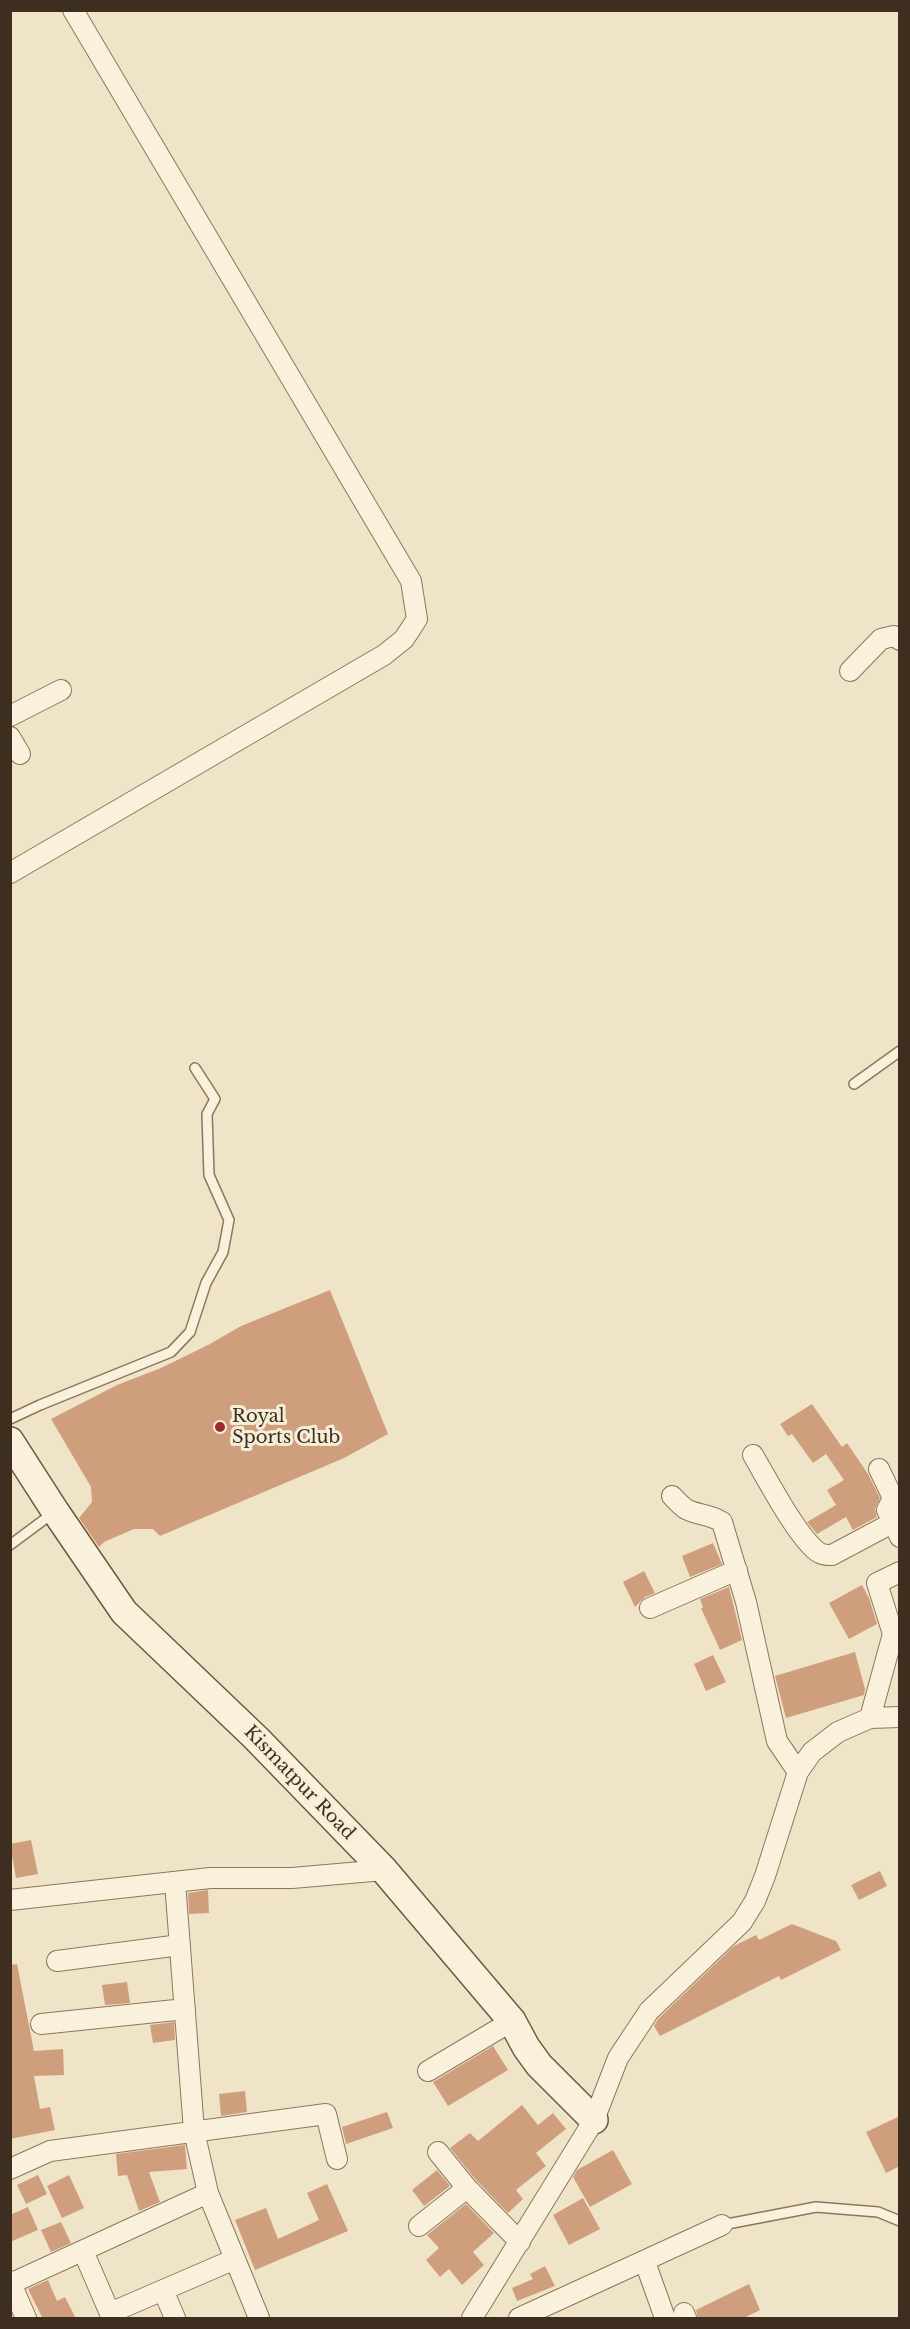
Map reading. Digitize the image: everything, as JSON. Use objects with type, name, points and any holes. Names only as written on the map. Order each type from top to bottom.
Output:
[{"type":"street","points":[[10,873],[384,656],[404,639],[417,620],[411,582],[73,10]]},
{"type":"street","points":[[850,671],[881,639],[894,636],[900,639]]},
{"type":"street","points":[[10,716],[60,690]]},
{"type":"street","name":"Kismatpur Road","points":[[10,1441],[124,1612],[256,1738],[384,1870],[512,2021],[539,2065],[594,2120]]},
{"type":"street","points":[[753,1455],[798,1529],[811,1546],[821,1554],[832,1555],[896,1530],[887,1510],[893,1498],[879,1469]]},
{"type":"street","points":[[672,1496],[685,1509],[711,1515],[722,1522],[746,1602],[777,1741],[798,1772]]},
{"type":"street","points":[[650,1608],[737,1570]]},
{"type":"street","points":[[870,1718],[893,1634],[877,1584],[900,1572]]},
{"type":"street","points":[[472,2319],[594,2120],[618,2058],[649,2011],[742,1922],[755,1901],[798,1772],[812,1752],[838,1732],[870,1718],[900,1717]]},
{"type":"street","points":[[10,1900],[210,1878],[292,1878],[384,1870]]},
{"type":"street","points":[[175,1882],[194,2131],[208,2193],[259,2319]]},
{"type":"street","points":[[57,1961],[180,1945]]},
{"type":"street","points":[[41,2024],[185,2009]]},
{"type":"street","points":[[428,2071],[512,2021]]},
{"type":"street","points":[[10,2169],[50,2151],[326,2114],[338,2159]]},
{"type":"street","points":[[438,2152],[467,2188],[520,2242]]},
{"type":"street","points":[[419,2226],[467,2188]]},
{"type":"street","points":[[26,2319],[11,2283],[208,2193]]},
{"type":"street","points":[[519,2319],[722,2225]]},
{"type":"street","points":[[83,2251],[111,2316],[163,2290],[235,2259]]},
{"type":"street","points":[[645,2262],[678,2317]]},
{"type":"street","points":[[163,2290],[175,2319]]},
{"type":"lane","points":[[854,1084],[900,1051]]},
{"type":"lane","points":[[10,1419],[171,1352],[190,1332],[206,1283],[223,1252],[229,1220],[209,1175],[207,1114],[215,1099],[195,1068]]},
{"type":"lane","points":[[10,1545],[55,1511]]},
{"type":"lane","points":[[722,2225],[816,2207],[878,2212],[900,2221]]},
{"type":"building","name":"Royal Sports Club","points":[[330,1290],[388,1434],[344,1458],[160,1536],[153,1529],[134,1529],[104,1542],[99,1547],[79,1518],[92,1502],[91,1487],[51,1419],[117,1385],[161,1368],[241,1326]]},
{"type":"building","points":[[812,1404],[842,1447],[847,1443],[868,1474],[880,1498],[875,1509],[877,1517],[853,1530],[846,1517],[817,1534],[807,1522],[836,1505],[827,1490],[844,1480],[826,1454],[813,1463],[792,1434],[788,1436],[780,1424]]},
{"type":"building","points":[[713,1543],[722,1564],[690,1577],[682,1556]]},
{"type":"building","points":[[644,1571],[655,1593],[645,1597],[635,1607],[623,1582]]},
{"type":"building","points":[[862,1585],[869,1598],[877,1624],[849,1639],[829,1603]]},
{"type":"building","points":[[729,1587],[742,1640],[720,1650],[701,1608],[703,1608],[700,1599]]},
{"type":"building","points":[[855,1652],[865,1689],[864,1695],[786,1718],[775,1676]]},
{"type":"building","points":[[713,1655],[726,1682],[706,1691],[694,1664]]},
{"type":"building","points":[[31,1840],[38,1874],[16,1878],[10,1844]]},
{"type":"building","points":[[880,1871],[887,1886],[859,1900],[851,1885]]},
{"type":"building","points":[[208,1890],[209,1913],[189,1914],[188,1893]]},
{"type":"building","points":[[792,1924],[836,1941],[841,1950],[781,1980],[779,1976],[660,2036],[654,2026],[658,2019],[734,1946],[756,1935],[759,1940]]},
{"type":"building","points":[[17,1964],[34,2051],[63,2049],[64,2075],[34,2076],[40,2109],[50,2107],[55,2130],[10,2139],[10,1965]]},
{"type":"building","points":[[127,1982],[130,2003],[105,2005],[102,1985]]},
{"type":"building","points":[[174,2022],[175,2040],[153,2043],[150,2025]]},
{"type":"building","points":[[493,2046],[508,2070],[448,2106],[433,2082]]},
{"type":"building","points":[[245,2091],[247,2112],[221,2116],[219,2094]]},
{"type":"building","points":[[522,2105],[538,2125],[553,2113],[566,2129],[536,2153],[546,2166],[516,2190],[523,2199],[508,2213],[476,2180],[450,2148],[470,2133],[478,2141]]},
{"type":"building","points":[[387,2112],[393,2128],[346,2144],[342,2127]]},
{"type":"building","points":[[900,2116],[900,2166],[886,2173],[866,2132]]},
{"type":"building","points":[[185,2145],[187,2169],[149,2172],[160,2202],[139,2211],[127,2175],[118,2176],[116,2154]]},
{"type":"building","points":[[613,2150],[632,2184],[590,2207],[573,2177],[577,2170]]},
{"type":"building","points":[[437,2170],[450,2186],[424,2206],[412,2190]]},
{"type":"building","points":[[38,2175],[47,2194],[26,2204],[17,2185]]},
{"type":"building","points":[[69,2175],[84,2208],[62,2218],[47,2186]]},
{"type":"building","points":[[327,2184],[348,2231],[255,2270],[235,2220],[266,2208],[278,2239],[319,2220],[307,2193]]},
{"type":"building","points":[[583,2198],[600,2229],[569,2245],[553,2215]]},
{"type":"building","points":[[466,2204],[494,2233],[473,2252],[484,2265],[462,2285],[449,2269],[440,2277],[426,2260],[439,2248],[427,2235]]},
{"type":"building","points":[[28,2207],[38,2230],[10,2242],[10,2215]]},
{"type":"building","points":[[61,2222],[71,2243],[51,2252],[41,2230]]},
{"type":"building","points":[[545,2266],[555,2286],[517,2301],[512,2288],[533,2279],[530,2274]]},
{"type":"building","points":[[48,2280],[57,2301],[65,2297],[76,2319],[43,2319],[28,2289]]},
{"type":"building","points":[[749,2284],[760,2310],[742,2319],[698,2319],[696,2310]]},
{"type":"place","name":"Royal Sports Club","points":[[220,1427]]}]
